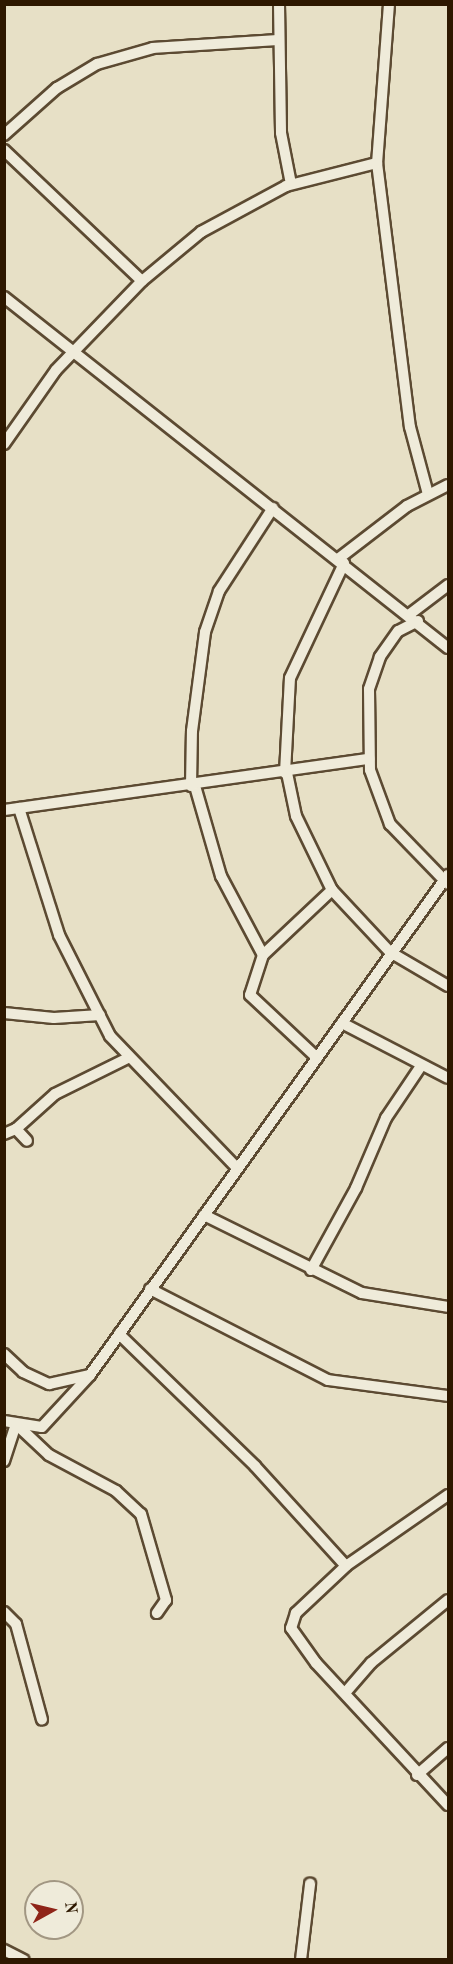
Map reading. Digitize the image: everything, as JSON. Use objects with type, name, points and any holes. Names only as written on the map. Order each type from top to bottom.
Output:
[{"type":"street","points":[[279,4],[277,40],[281,133],[291,184]]},
{"type":"street","points":[[389,4],[377,163],[410,427],[429,494]]},
{"type":"street","points":[[4,135],[57,88],[113,58],[153,48],[277,40]]},
{"type":"street","points":[[4,150],[142,281]]},
{"type":"street","points":[[4,444],[56,369],[77,354],[142,281],[201,232],[291,184],[377,163]]},
{"type":"street","points":[[4,297],[414,618],[448,648]]},
{"type":"street","points":[[448,485],[429,494],[341,561],[290,678],[286,773],[296,816],[332,890],[390,952],[448,986]]},
{"type":"street","points":[[263,955],[221,876],[193,786],[192,731],[205,632],[219,591],[273,508]]},
{"type":"street","points":[[4,1421],[42,1427],[90,1375],[342,1023],[390,952],[447,880],[390,824],[369,759],[369,688],[380,657],[398,631],[448,585]]},
{"type":"street","points":[[4,810],[193,786],[369,759]]},
{"type":"street","points":[[19,808],[59,934],[100,1015],[128,1058],[237,1168]]},
{"type":"street","points":[[317,1058],[250,995],[249,987],[263,955],[332,890]]},
{"type":"street","points":[[4,1013],[54,1018],[100,1015]]},
{"type":"street","points":[[342,1023],[448,1078]]},
{"type":"street","points":[[4,1134],[16,1129],[55,1094],[128,1058]]},
{"type":"street","points":[[311,1270],[356,1188],[386,1118],[422,1066]]},
{"type":"street","points":[[16,1129],[27,1140]]},
{"type":"street","points":[[204,1215],[311,1270],[362,1293],[448,1308]]},
{"type":"street","points":[[150,1289],[328,1380],[448,1396]]},
{"type":"street","points":[[119,1334],[255,1466],[346,1566]]},
{"type":"street","points":[[4,1354],[23,1372],[49,1384],[90,1375]]},
{"type":"street","points":[[4,1461],[16,1424]]},
{"type":"street","points":[[16,1424],[49,1455],[116,1491],[141,1514],[166,1600],[157,1613]]},
{"type":"street","points":[[448,1495],[346,1566],[296,1613],[291,1628],[345,1693],[417,1774],[448,1805]]},
{"type":"street","points":[[345,1693],[371,1663],[448,1600]]},
{"type":"street","points":[[4,1612],[16,1624],[42,1720]]},
{"type":"street","points":[[417,1774],[448,1748]]},
{"type":"street","points":[[301,1959],[310,1884]]},
{"type":"street","points":[[4,1950],[24,1959]]}]
